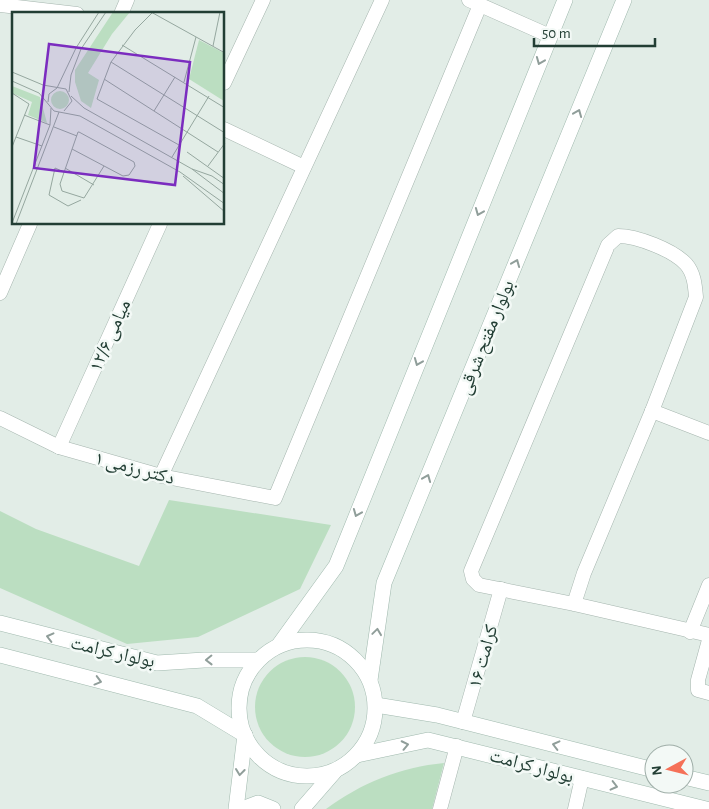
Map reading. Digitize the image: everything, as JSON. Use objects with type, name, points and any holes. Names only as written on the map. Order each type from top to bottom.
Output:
[{"type":"main road","points":[[236,809],[245,736],[239,709],[244,683],[258,660],[280,645],[336,566],[565,0]]},
{"type":"main road","name":"بولوار مفتح شرقی","points":[[370,680],[384,583],[624,0]]},
{"type":"main road","name":"بولوار کرامت","points":[[0,623],[157,663],[204,660],[258,660]]},
{"type":"main road","points":[[280,645],[306,639],[332,644],[354,658],[370,680],[376,705],[371,732],[357,755],[335,771],[302,809]]},
{"type":"main road","name":"بولوار کرامت","points":[[0,654],[197,706],[245,736]]},
{"type":"main road","name":"بولوار کرامت","points":[[376,705],[463,722],[644,767]]},
{"type":"main road","points":[[245,736],[260,758],[283,772],[309,777],[335,771]]},
{"type":"main road","name":"بولوار کرامت","points":[[357,755],[428,740],[706,809]]},
{"type":"main road","points":[[694,779],[709,783]]},
{"type":"main road","points":[[242,809],[258,803],[273,809]]},
{"type":"street","points":[[122,12],[127,0]]},
{"type":"street","points":[[225,81],[263,0]]},
{"type":"street","points":[[161,476],[382,0]]},
{"type":"street","points":[[475,3],[550,36]]},
{"type":"street","name":"دکتر رزمی ۱","points":[[0,418],[59,447],[161,476],[275,498],[475,3]]},
{"type":"street","points":[[0,5],[61,12]]},
{"type":"street","points":[[225,129],[304,166]]},
{"type":"street","points":[[0,294],[30,225]]},
{"type":"street","name":"میامی ۱۲/۶","points":[[59,447],[160,225]]},
{"type":"street","points":[[574,604],[584,573],[652,411],[696,297],[695,282],[686,264],[662,248],[630,236],[618,236],[608,245],[471,572],[479,584],[709,635]]},
{"type":"street","points":[[652,411],[709,434]]},
{"type":"street","points":[[690,632],[709,585]]},
{"type":"street","name":"کرامت ۱۶","points":[[463,722],[501,589]]},
{"type":"street","points":[[709,640],[698,680],[698,690],[709,693]]},
{"type":"street","points":[[440,809],[456,746]]},
{"type":"street","points":[[575,809],[582,778]]},
{"type":"green space","points":[[169,500],[331,525],[300,589],[198,637],[127,644],[0,588],[0,511],[36,529],[139,566]]},
{"type":"green space","points":[[305,657],[315,658],[333,665],[347,679],[354,697],[354,717],[347,735],[333,749],[315,756],[305,757],[295,756],[277,749],[263,735],[256,717],[255,707],[256,697],[263,679],[277,665],[295,658]]},
{"type":"green space","points":[[444,763],[432,809],[326,809],[353,791],[397,772]]}]
